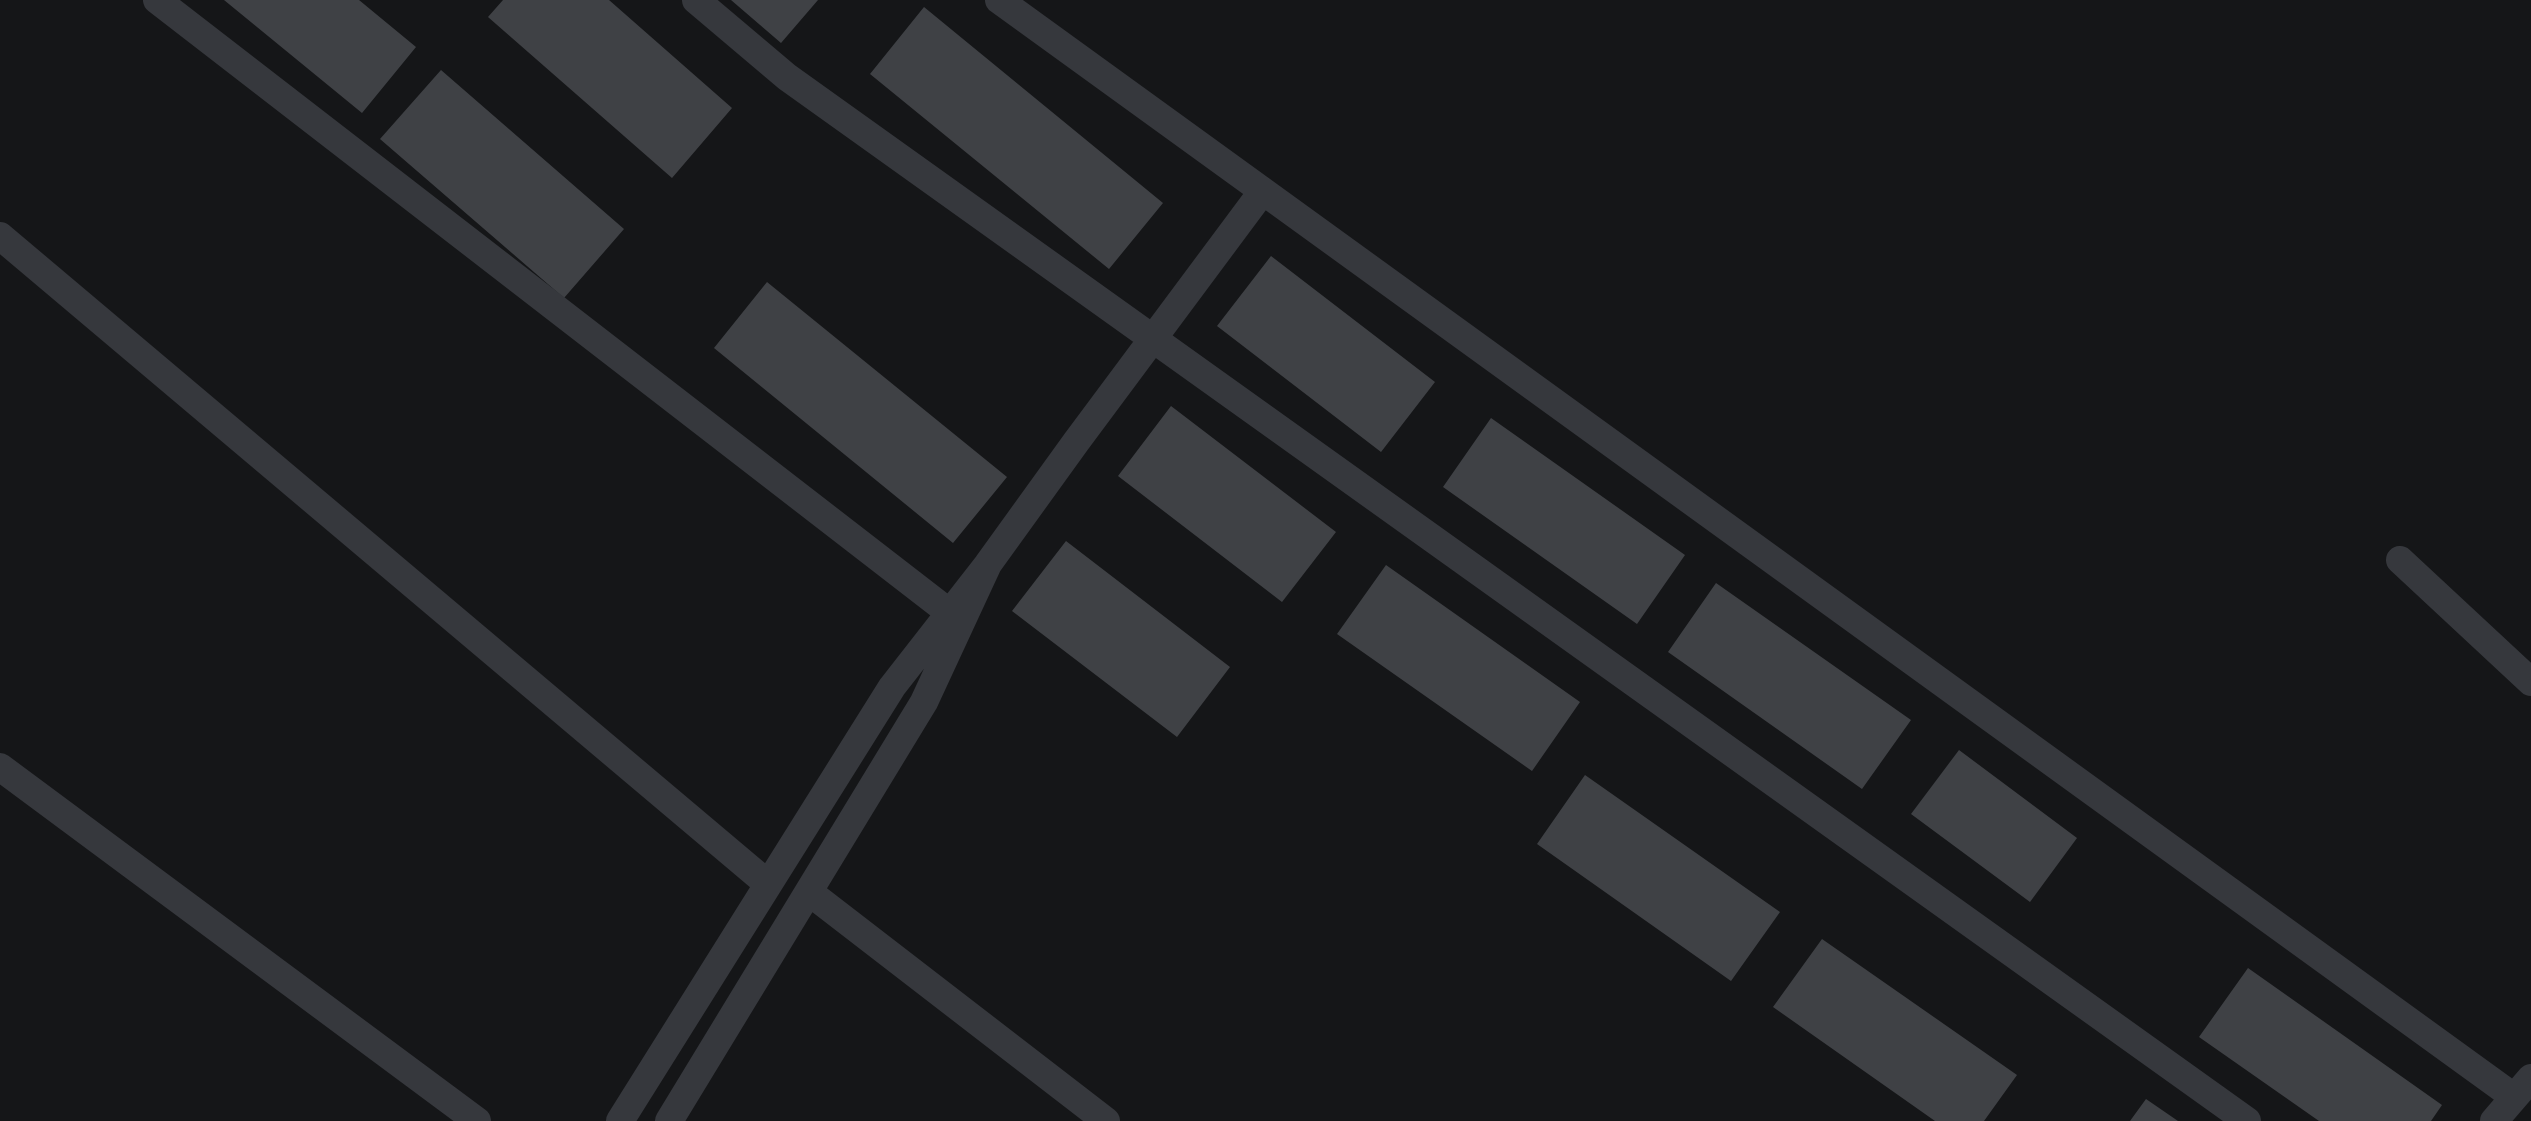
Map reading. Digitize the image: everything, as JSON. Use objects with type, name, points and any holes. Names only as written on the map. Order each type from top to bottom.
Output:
[{"type":"street","points":[[157,0],[950,613]]},
{"type":"street","points":[[696,0],[787,76],[2247,1121]]},
{"type":"street","points":[[998,0],[1262,192],[2523,1087],[2494,1121]]},
{"type":"street","points":[[620,1121],[892,687],[988,564],[1262,192]]},
{"type":"street","points":[[0,236],[768,884]]},
{"type":"street","points":[[2400,560],[2531,682]]},
{"type":"street","points":[[669,1121],[924,702],[988,564]]},
{"type":"street","points":[[0,767],[477,1121]]},
{"type":"street","points":[[809,892],[1106,1121]]},
{"type":"building","points":[[224,0],[359,0],[416,47],[362,113]]},
{"type":"building","points":[[503,0],[609,0],[732,108],[672,178],[488,17]]},
{"type":"building","points":[[731,0],[818,0],[781,43]]},
{"type":"building","points":[[924,7],[1163,203],[1109,269],[870,74]]},
{"type":"building","points":[[441,70],[624,229],[564,298],[380,139]]},
{"type":"building","points":[[1271,256],[1435,382],[1381,452],[1217,326]]},
{"type":"building","points":[[767,282],[1007,477],[953,543],[714,348]]},
{"type":"building","points":[[1171,406],[1336,532],[1282,602],[1118,476]]},
{"type":"building","points":[[1491,418],[1685,555],[1637,624],[1443,487]]},
{"type":"building","points":[[1066,541],[1230,667],[1177,737],[1012,611]]},
{"type":"building","points":[[1386,565],[1580,702],[1532,771],[1337,634]]},
{"type":"building","points":[[1716,583],[1911,720],[1862,789],[1668,652]]},
{"type":"building","points":[[1959,750],[2077,838],[2030,902],[1911,814]]},
{"type":"building","points":[[1585,775],[1780,912],[1731,981],[1537,844]]},
{"type":"building","points":[[1822,939],[2017,1075],[1984,1121],[1935,1121],[1773,1007]]},
{"type":"building","points":[[2248,968],[2442,1105],[2431,1121],[2319,1121],[2199,1037]]},
{"type":"building","points":[[2146,1099],[2178,1121],[2130,1121]]}]
